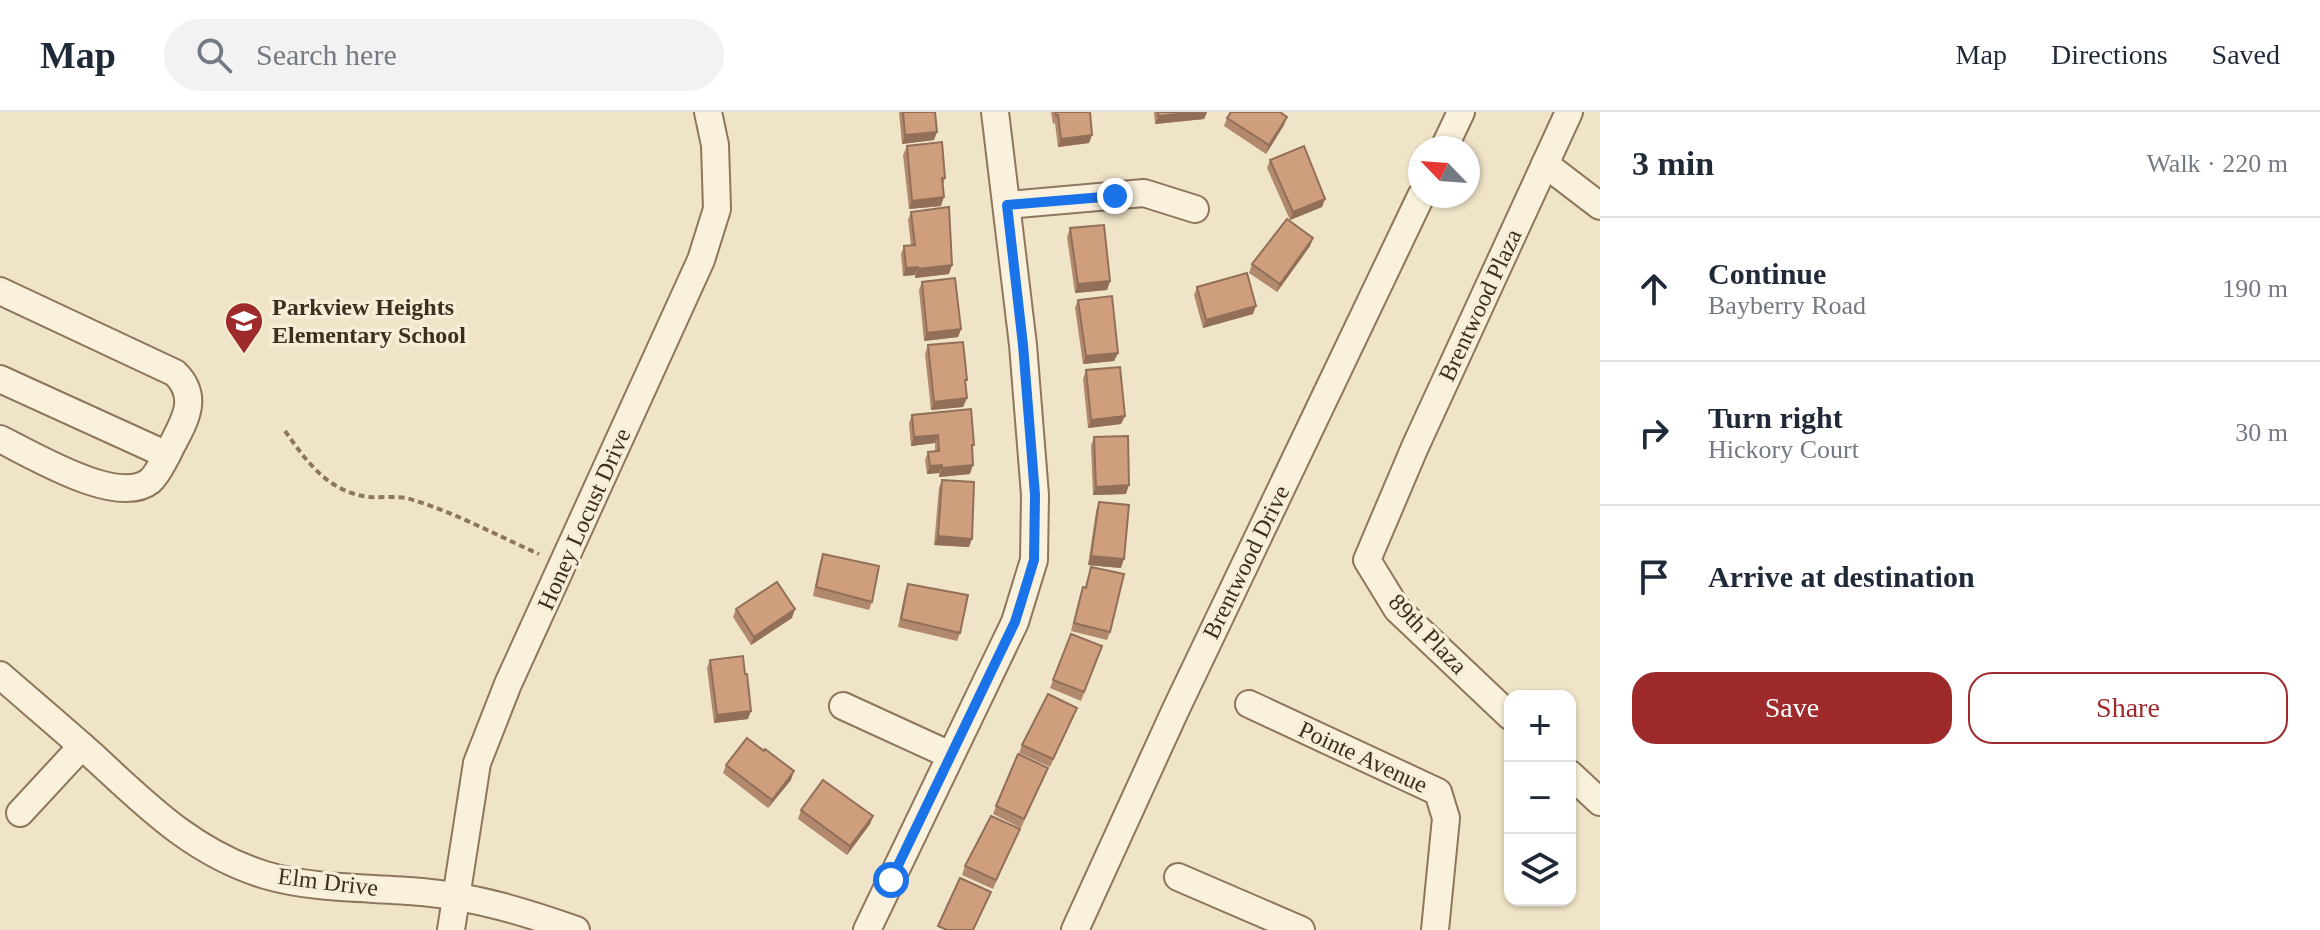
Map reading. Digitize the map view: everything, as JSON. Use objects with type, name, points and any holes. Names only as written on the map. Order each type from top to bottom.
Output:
[{"type":"street","name":"Honey Locust Drive","points":[[451,930],[477,763],[508,684],[701,260],[717,209],[715,145],[708,112]]},
{"type":"street","points":[[867,930],[1015,622],[1034,560],[1035,495],[1023,345],[995,112]]},
{"type":"street","points":[[1450,136],[1461,112]]},
{"type":"street","name":"Brentwood Plaza","points":[[1393,498],[1569,112]]},
{"type":"street","points":[[1545,164],[1600,206]]},
{"type":"street","points":[[1007,205],[1144,193],[1195,209]]},
{"type":"street","name":"Brentwood Drive","points":[[1075,930],[1176,709],[1415,208]]},
{"type":"street","points":[[0,291],[167,369],[181,379],[189,395],[189,403],[167,455],[150,481],[139,487],[117,490],[96,484],[0,439]]},
{"type":"street","points":[[0,379],[167,455]]},
{"type":"street","name":"89th Plaza","points":[[1393,498],[1367,560],[1397,609],[1504,710]]},
{"type":"street","name":"Elm Drive","points":[[0,675],[168,823],[205,850],[233,864],[291,882],[455,897],[500,905],[576,930]]},
{"type":"street","name":"Pointe Avenue","points":[[1249,704],[1438,792],[1446,818],[1435,930]]},
{"type":"street","points":[[843,706],[950,755]]},
{"type":"street","points":[[20,813],[82,746]]},
{"type":"street","points":[[1576,780],[1600,802]]},
{"type":"street","points":[[1178,877],[1301,930]]},
{"type":"path","points":[[285,431],[306,460],[326,480],[345,492],[367,497],[410,498],[546,558]]},
{"type":"building","points":[[903,112],[935,112],[937,132],[905,135]]},
{"type":"building","points":[[1055,112],[1090,112],[1092,135],[1061,139]]},
{"type":"building","points":[[1158,112],[1197,112],[1158,116]]},
{"type":"building","points":[[1231,112],[1280,112],[1287,117],[1269,145],[1227,118]]},
{"type":"building","points":[[942,142],[944,197],[912,201],[907,146]]},
{"type":"building","points":[[1304,146],[1325,199],[1293,212],[1270,160]]},
{"type":"building","points":[[949,207],[952,265],[906,268],[904,246],[915,245],[911,212]]},
{"type":"building","points":[[1287,219],[1313,238],[1280,284],[1252,264]]},
{"type":"building","points":[[1104,225],[1110,281],[1078,284],[1070,228]]},
{"type":"building","points":[[1247,273],[1256,306],[1206,320],[1197,287]]},
{"type":"building","points":[[955,278],[961,329],[927,333],[922,282]]},
{"type":"building","points":[[1112,296],[1118,353],[1086,356],[1078,300]]},
{"type":"building","points":[[963,342],[967,398],[934,402],[928,345]]},
{"type":"building","points":[[1120,367],[1125,416],[1091,420],[1086,370]]},
{"type":"building","points":[[971,409],[973,465],[930,466],[928,452],[939,451],[938,435],[914,437],[912,415]]},
{"type":"building","points":[[1128,436],[1129,485],[1096,487],[1094,437]]},
{"type":"building","points":[[942,480],[974,482],[972,539],[938,536]]},
{"type":"building","points":[[1099,502],[1129,505],[1124,559],[1091,556]]},
{"type":"building","points":[[823,554],[879,566],[872,602],[816,587]]},
{"type":"building","points":[[1091,567],[1124,574],[1110,632],[1074,623]]},
{"type":"building","points":[[777,582],[795,609],[754,637],[736,609]]},
{"type":"building","points":[[908,584],[968,595],[960,633],[901,619]]},
{"type":"building","points":[[1071,634],[1102,646],[1084,692],[1053,680]]},
{"type":"building","points":[[743,656],[751,711],[717,715],[710,660]]},
{"type":"building","points":[[1048,694],[1077,708],[1053,759],[1022,745]]},
{"type":"building","points":[[747,738],[794,771],[772,800],[726,765]]},
{"type":"building","points":[[1018,754],[1048,768],[1024,819],[996,806]]},
{"type":"building","points":[[823,780],[873,816],[850,846],[801,810]]},
{"type":"building","points":[[991,816],[1020,829],[996,880],[965,866]]},
{"type":"building","points":[[960,878],[991,892],[973,930],[947,930],[938,926]]},
{"type":"place","name":"Parkview Heights Elementary School","points":[[244,355]]},
{"type":"route","points":[[891,880],[1015,622],[1034,560],[1035,495],[1023,345],[1007,205],[1115,196]]}]
